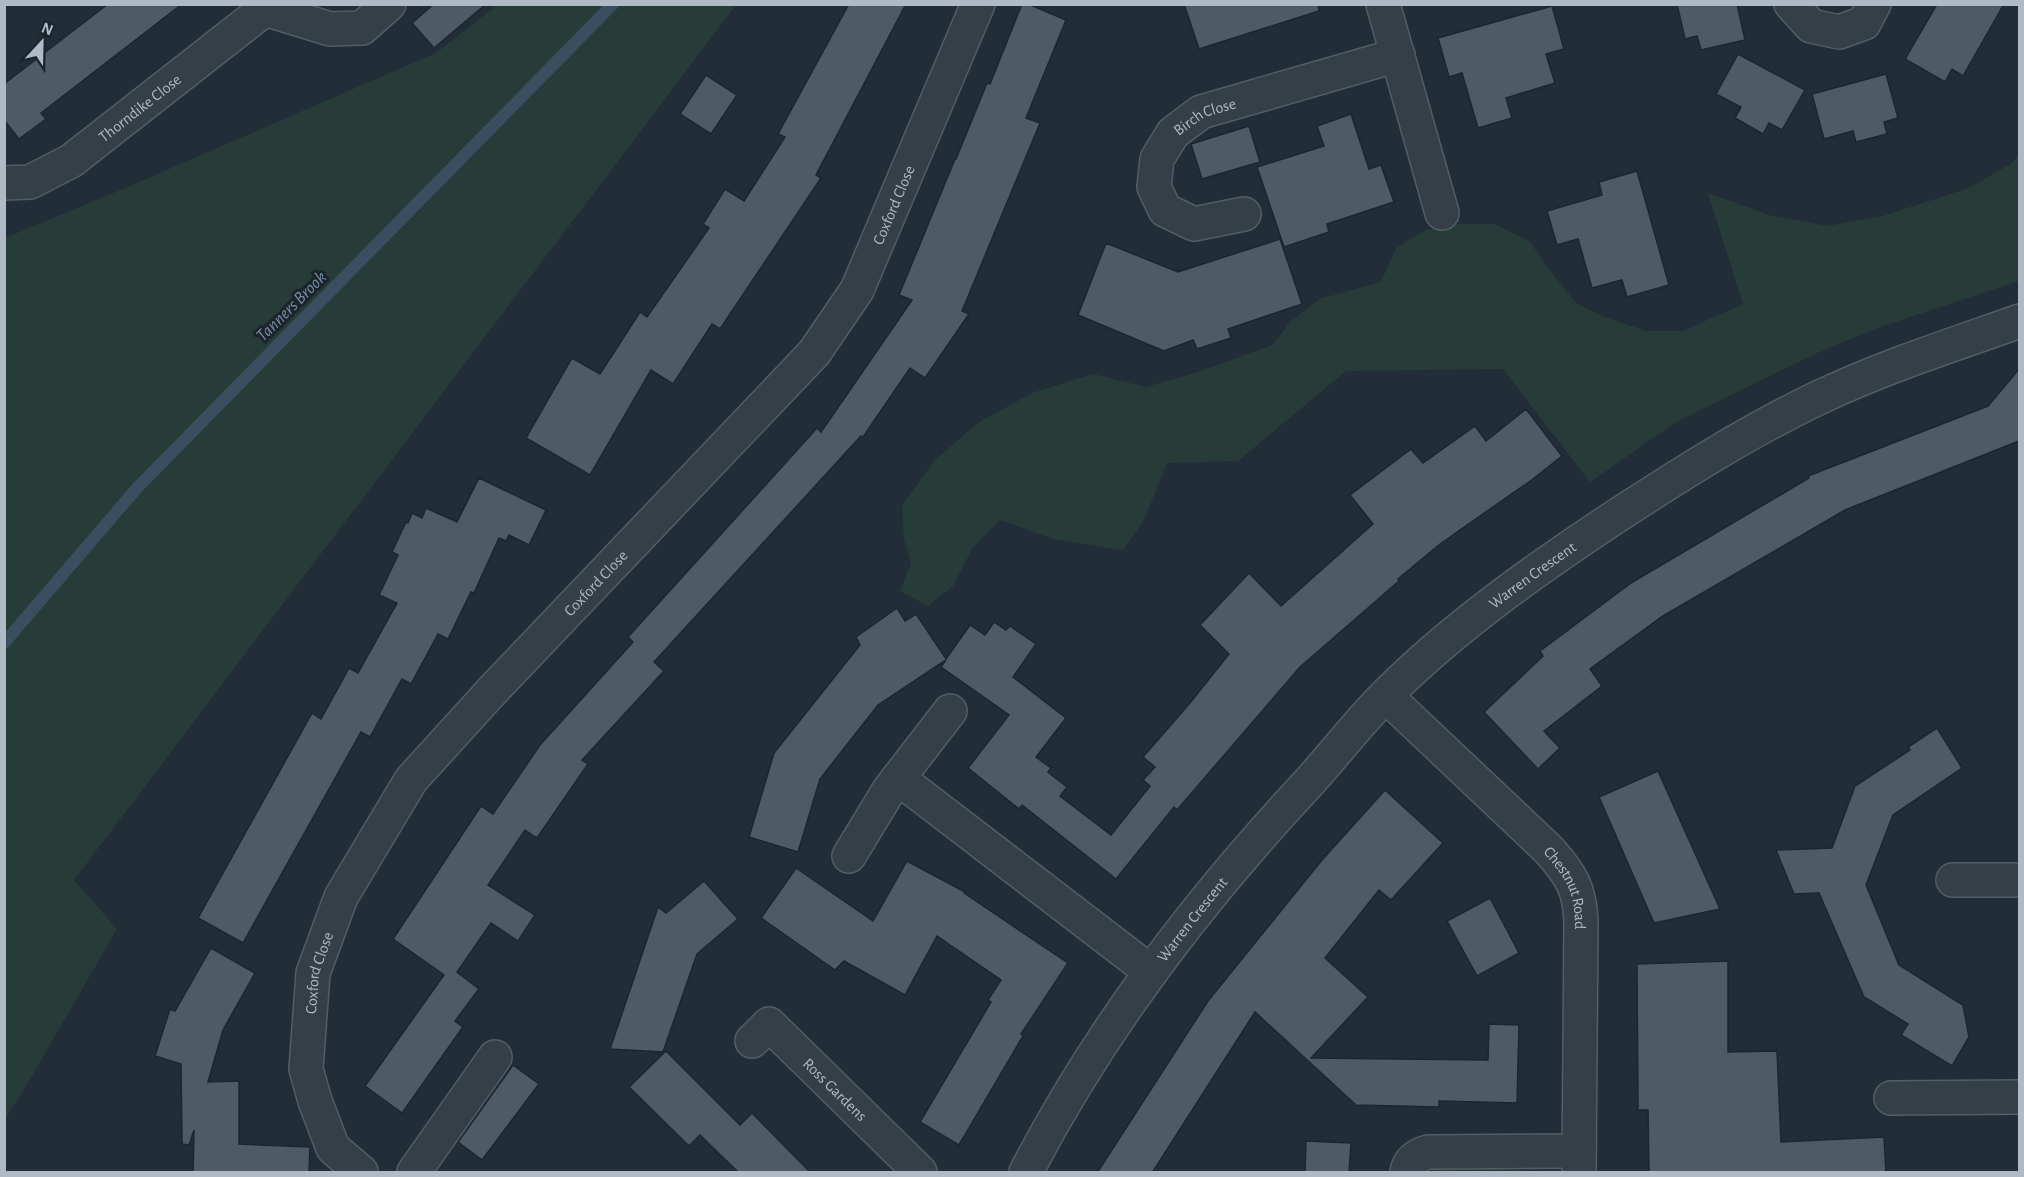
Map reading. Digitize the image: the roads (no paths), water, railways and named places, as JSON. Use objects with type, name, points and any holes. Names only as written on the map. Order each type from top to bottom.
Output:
[{"type":"street","name":"Thorndike Close","points":[[4,183],[30,182],[71,161],[266,9],[330,29],[362,28],[389,4]]},
{"type":"street","name":"Coxford Close","points":[[361,1173],[333,1148],[315,1101],[306,1069],[313,973],[341,897],[411,780],[814,353],[857,290],[978,4]]},
{"type":"street","points":[[1383,4],[1442,213]]},
{"type":"street","points":[[1791,4],[1811,26],[1839,32],[1864,23],[1874,4]]},
{"type":"street","name":"Birch Close","points":[[1244,214],[1194,224],[1165,210],[1154,187],[1156,168],[1157,159],[1173,134],[1200,112],[1398,55]]},
{"type":"street","name":"Warren Crescent","points":[[1026,1173],[1080,1077],[1151,972],[1198,909],[1237,862],[1386,696],[1460,629],[1519,583],[1671,480],[1736,440],[1819,398],[1912,358],[2019,321]]},
{"type":"street","name":"Chestnut Road","points":[[1386,696],[1549,850],[1565,868],[1578,891],[1581,922],[1579,1162],[1428,1152],[1413,1160],[1407,1173]]},
{"type":"street","points":[[849,856],[898,778],[950,711]]},
{"type":"street","name":"Warren Crescent","points":[[898,778],[1151,972]]},
{"type":"street","points":[[1953,880],[2019,880]]},
{"type":"street","name":"Ross Gardens","points":[[752,1041],[769,1024],[920,1173]]},
{"type":"street","points":[[414,1173],[495,1057]]},
{"type":"street","points":[[1891,1098],[2019,1097]]},
{"type":"waterway","name":"Tanners Brook","points":[[4,643],[137,488],[613,4]]}]
